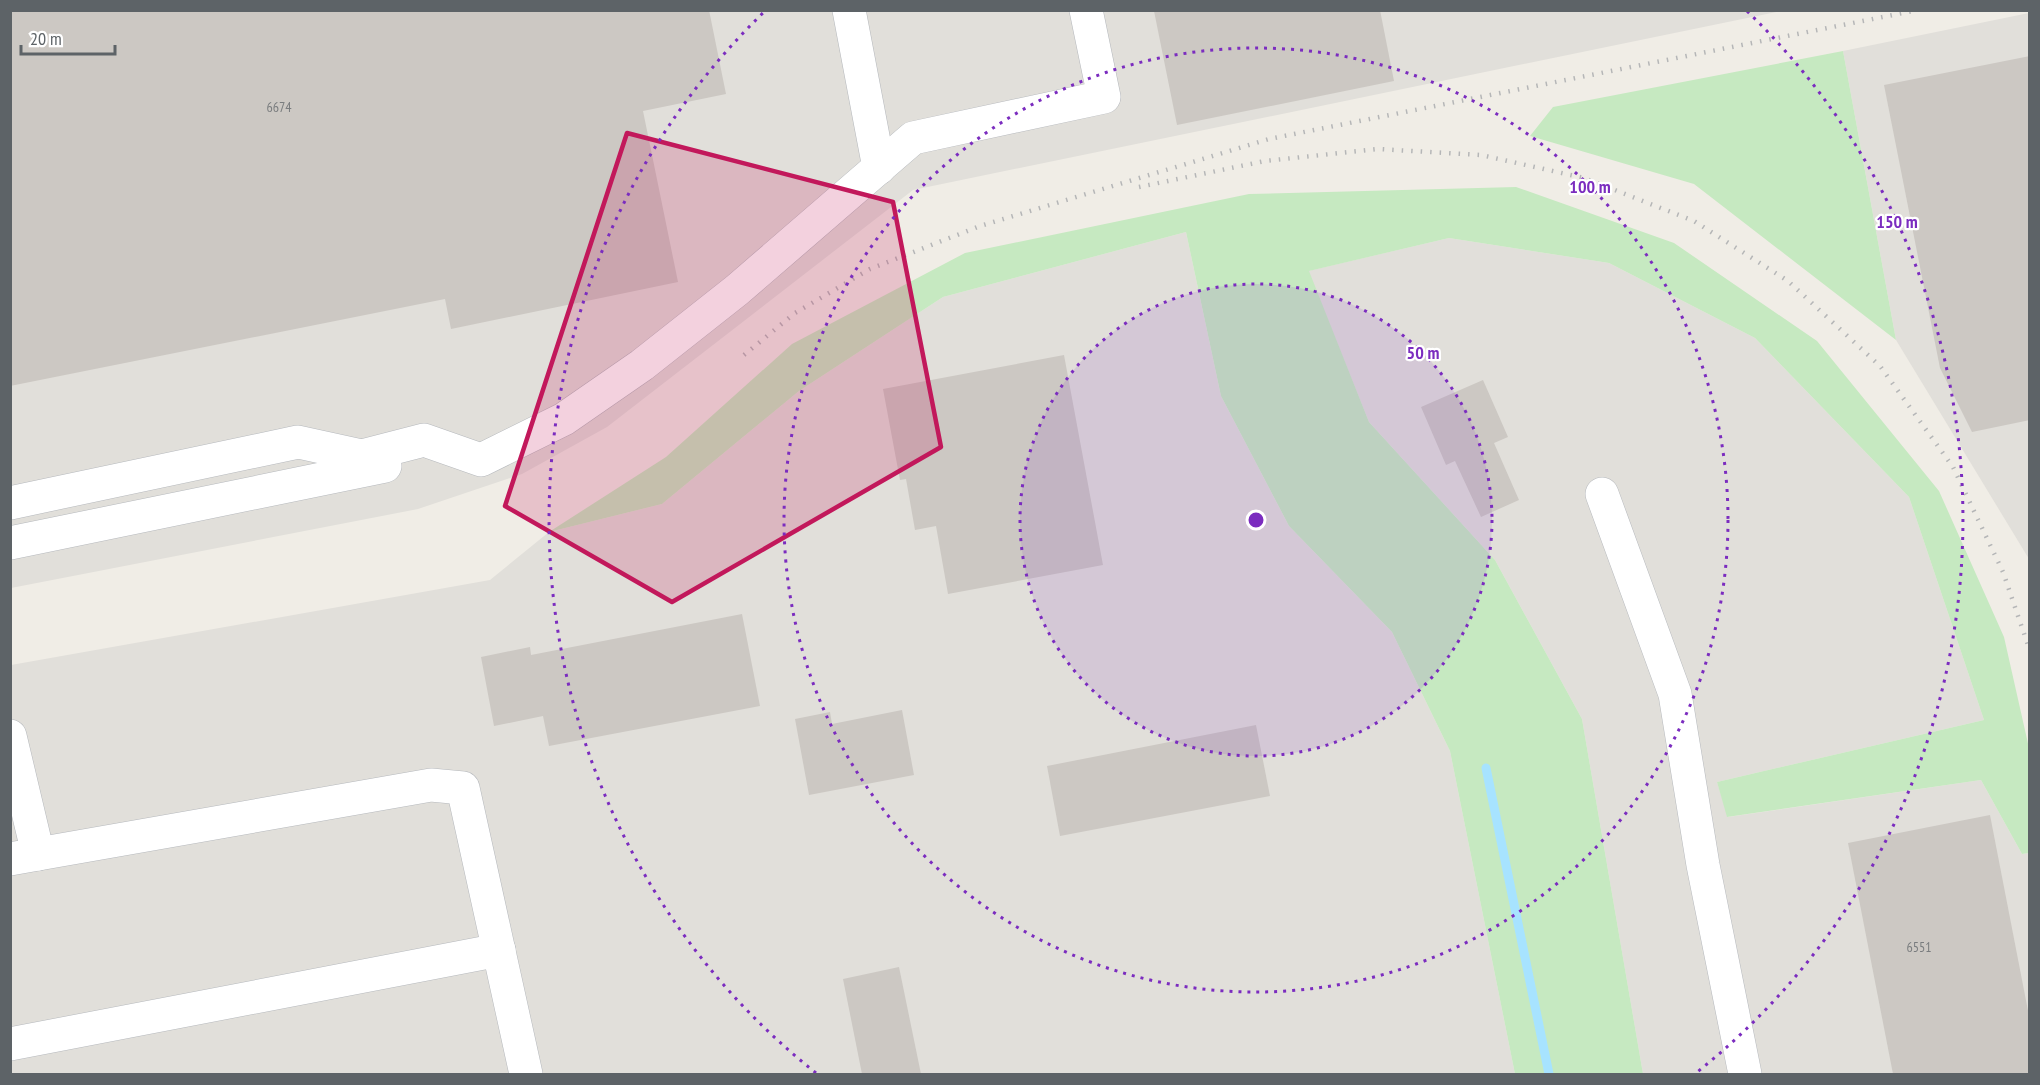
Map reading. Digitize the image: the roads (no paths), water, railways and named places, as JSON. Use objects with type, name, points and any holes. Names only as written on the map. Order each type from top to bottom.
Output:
[{"type":"lane","points":[[849,10],[879,168]]},
{"type":"lane","points":[[10,503],[298,442],[362,456],[424,440],[482,460],[564,419],[642,365],[737,290],[913,138],[1104,97],[1086,10]]},
{"type":"lane","points":[[10,543],[457,452]]},
{"type":"lane","points":[[1602,494],[1675,694],[1703,866],[1745,1074]]},
{"type":"lane","points":[[10,736],[24,856],[431,785],[462,788],[526,1074]]},
{"type":"lane","points":[[10,1044],[499,950]]},
{"type":"waterway","points":[[1486,768],[1549,1074]]},
{"type":"railway","points":[[744,355],[795,313],[870,269],[980,226],[1269,139],[1918,10]]},
{"type":"railway","points":[[1139,187],[1265,161],[1378,149],[1481,155],[1584,178],[1694,221],[1788,281],[1880,366],[1953,467],[2003,572],[2030,651]]}]
